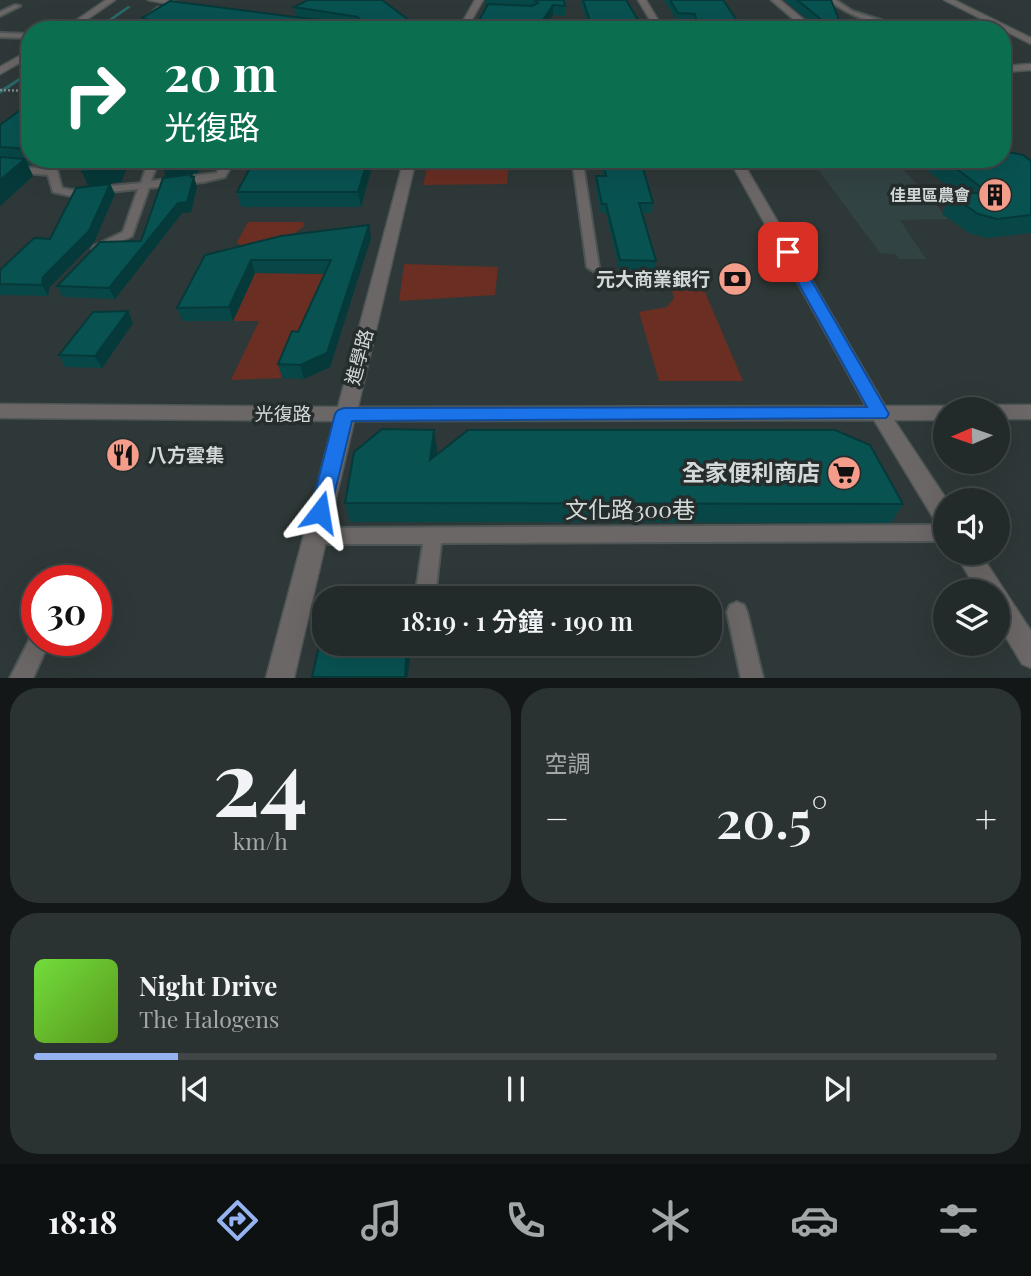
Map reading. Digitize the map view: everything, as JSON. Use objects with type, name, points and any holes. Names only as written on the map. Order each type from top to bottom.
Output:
[{"type":"street","points":[[80,21],[111,0]]},
{"type":"street","points":[[152,0],[195,6]]},
{"type":"street","points":[[467,21],[479,0]]},
{"type":"street","points":[[642,0],[655,21]]},
{"type":"street","points":[[775,0],[801,21]]},
{"type":"street","points":[[948,0],[991,21]]},
{"type":"street","points":[[145,21],[173,1]]},
{"type":"street","points":[[1011,31],[1031,41]]},
{"type":"street","points":[[0,72],[21,59]]},
{"type":"street","points":[[1011,68],[1031,67]]},
{"type":"street","name":"進學路","points":[[280,677],[407,168]]},
{"type":"street","points":[[740,168],[880,414],[933,498]]},
{"type":"street","name":"光復路","points":[[0,411],[344,414],[933,413]]},
{"type":"street","points":[[1010,412],[1031,412]]},
{"type":"street","points":[[1010,621],[1031,655]]},
{"type":"lane","points":[[832,0],[850,12],[880,21]]},
{"type":"lane","points":[[0,15],[17,6]]},
{"type":"lane","points":[[474,9],[485,10]]},
{"type":"lane","points":[[0,35],[21,36]]},
{"type":"lane","points":[[0,168],[53,172],[57,190],[62,192],[221,175],[224,168]]},
{"type":"lane","points":[[90,257],[99,247],[128,234],[152,168]]},
{"type":"lane","points":[[578,168],[593,267]]},
{"type":"lane","name":"文化路300巷","points":[[314,536],[933,533]]},
{"type":"lane","points":[[427,586],[433,535]]},
{"type":"lane","points":[[737,612],[752,677]]},
{"type":"lane","points":[[21,677],[32,656]]},
{"type":"path","points":[[0,90],[21,91]]},
{"type":"shaded area","points":[[427,168],[509,168],[507,184],[423,185]]},
{"type":"shaded area","points":[[817,168],[902,168],[949,219],[900,220],[926,259],[899,259],[896,254],[880,253]]},
{"type":"shaded area","points":[[248,222],[303,222],[304,226],[292,235],[244,250],[237,242]]},
{"type":"shaded area","points":[[404,264],[498,267],[495,295],[399,301]]},
{"type":"shaded area","points":[[255,273],[359,274],[296,345],[282,378],[231,380],[259,321],[233,321]]},
{"type":"shaded area","points":[[704,290],[743,381],[659,381],[639,312],[667,307],[674,298],[672,291]]},
{"type":"building","points":[[308,0],[382,0],[410,21],[358,21],[358,17],[294,7]]},
{"type":"building","points":[[535,0],[564,0],[565,6],[553,5],[542,21],[479,21],[488,4],[532,6],[538,3]]},
{"type":"building","points":[[583,0],[626,0],[639,21],[590,21]]},
{"type":"building","points":[[670,0],[723,0],[737,21],[696,21],[695,14],[678,13]]},
{"type":"building","points":[[797,0],[831,0],[839,21],[823,21]]},
{"type":"building","points":[[170,1],[326,21],[148,21],[142,18]]},
{"type":"building","points":[[21,110],[21,148],[0,147],[0,125]]},
{"type":"building","name":"佳里區農會","points":[[1011,153],[1023,155],[1031,161],[1031,215],[997,219],[978,214],[951,195],[987,192],[956,168],[1011,168]]},
{"type":"building","points":[[0,157],[21,159],[21,162],[0,180]]},
{"type":"building","points":[[84,168],[116,168],[82,172]]},
{"type":"building","points":[[250,168],[365,168],[358,192],[237,192]]},
{"type":"building","points":[[604,168],[643,168],[653,203],[639,203],[656,261],[620,260],[596,176],[606,176]]},
{"type":"building","points":[[192,174],[191,177],[194,177],[187,202],[178,203],[109,288],[57,286],[100,242],[141,241],[163,178]]},
{"type":"building","points":[[110,184],[89,231],[43,277],[42,285],[0,284],[0,270],[34,238],[50,239],[76,188]]},
{"type":"building","points":[[369,225],[327,353],[300,365],[278,364],[292,331],[298,332],[331,260],[251,260],[229,307],[177,308],[205,255],[281,236]]},
{"type":"building","points":[[128,311],[95,356],[59,355],[93,312]]},
{"type":"building","points":[[382,429],[434,430],[430,460],[468,430],[835,430],[870,445],[903,504],[345,503],[354,452]]},
{"type":"building","points":[[317,656],[406,656],[405,677],[312,677]]},
{"type":"waterway","points":[[108,21],[129,7]]},
{"type":"waterway","points":[[0,92],[21,78]]},
{"type":"place","name":"佳里區農會","points":[[995,195]]},
{"type":"place","name":"元大商業銀行","points":[[735,279]]},
{"type":"place","name":"八方雲集","points":[[123,455]]},
{"type":"place","name":"全家便利商店","points":[[844,473]]},
{"type":"route","points":[[320,512],[344,414],[880,414],[788,252]]}]
